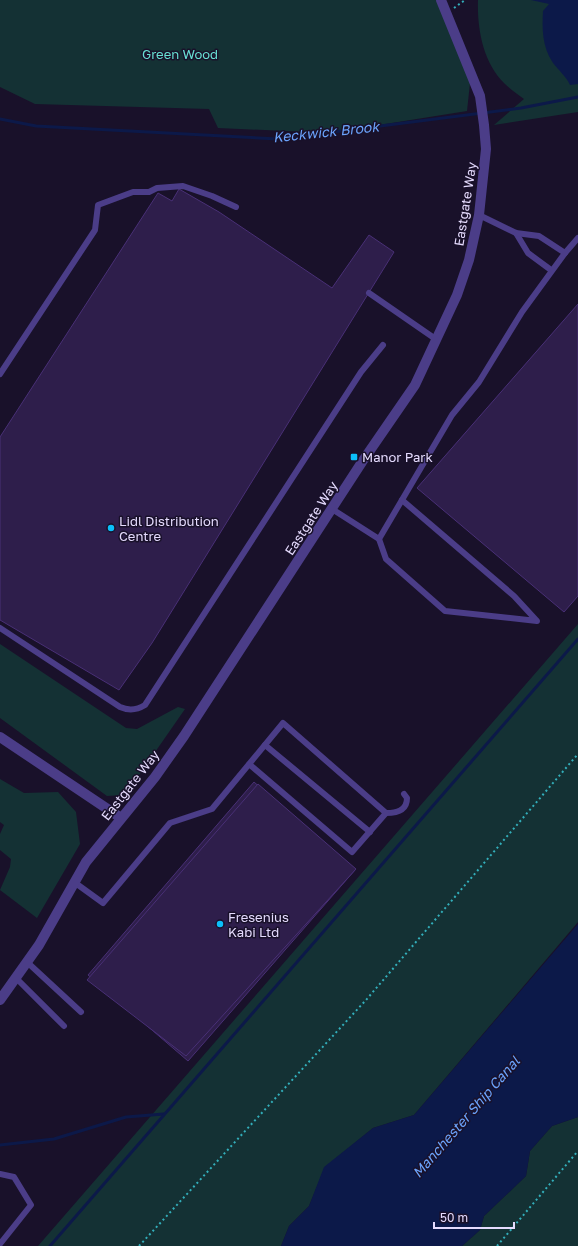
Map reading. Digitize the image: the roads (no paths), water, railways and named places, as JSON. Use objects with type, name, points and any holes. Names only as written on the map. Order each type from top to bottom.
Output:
[{"type":"street","name":"Eastgate Way","points":[[0,1000],[27,962],[86,862],[155,777],[184,736],[415,385],[457,295],[469,260],[479,215],[486,149],[480,96],[442,0]]},
{"type":"street","points":[[0,737],[121,818]]},
{"type":"lane","points":[[0,374],[95,230],[98,205],[133,192],[149,192],[157,188],[177,186],[192,189],[236,207]]},
{"type":"lane","points":[[479,215],[516,233],[539,236],[565,253]]},
{"type":"lane","points":[[516,233],[528,253],[551,270]]},
{"type":"lane","points":[[379,539],[452,415],[479,382],[522,312],[551,270],[578,238]]},
{"type":"lane","points":[[369,293],[437,340]]},
{"type":"lane","points":[[0,628],[120,707],[129,710],[140,708],[145,705],[361,372],[383,345]]},
{"type":"lane","points":[[332,509],[379,539],[386,559],[445,611],[537,621],[514,596],[402,500]]},
{"type":"lane","points":[[74,882],[103,903],[170,823],[212,809],[283,723],[386,813],[397,813],[403,808],[407,803],[407,798],[404,794]]},
{"type":"lane","points":[[265,745],[370,832]]},
{"type":"lane","points":[[249,764],[352,852],[386,813]]},
{"type":"lane","points":[[27,962],[80,1012]]},
{"type":"lane","points":[[16,978],[64,1026]]},
{"type":"lane","points":[[0,1174],[14,1177],[31,1205],[0,1244]]},
{"type":"water","points":[[531,0],[578,0],[578,84],[570,85],[549,57],[543,31],[543,11],[549,4]]},
{"type":"water","name":"Manchester Ship Canal","points":[[578,924],[578,1117],[552,1126],[530,1151],[526,1176],[484,1216],[480,1230],[462,1246],[281,1246],[289,1226],[309,1206],[324,1167],[373,1128],[414,1115]]},
{"type":"waterway","name":"Keckwick Brook","points":[[0,119],[36,126],[278,139],[521,108],[578,97]]},
{"type":"waterway","points":[[50,1246],[578,639]]},
{"type":"waterway","points":[[0,1145],[54,1139],[126,1117],[164,1114]]},
{"type":"place","name":"Manor Park","points":[[354,457]]},
{"type":"place","name":"Lidl Distribution Centre","points":[[111,528]]},
{"type":"place","name":"Fresenius Kabi Ltd","points":[[220,924]]},
{"type":"park label","name":"Green Wood","points":[[180,54]]}]
